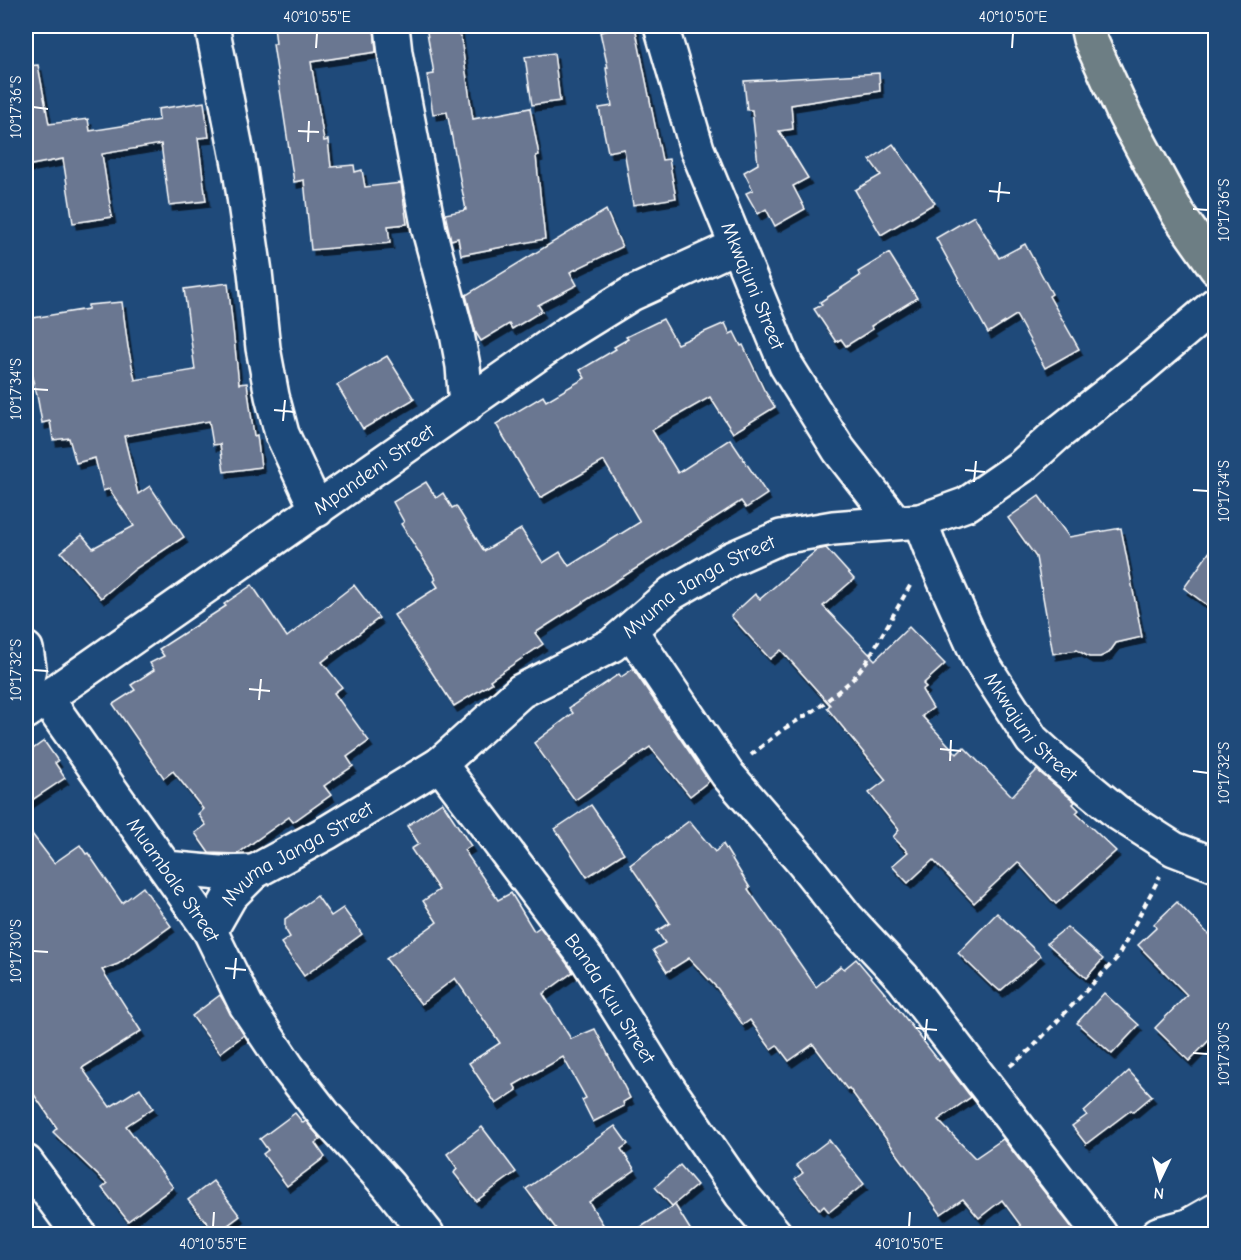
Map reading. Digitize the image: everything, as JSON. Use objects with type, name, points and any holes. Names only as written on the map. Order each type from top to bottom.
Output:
[{"type":"main road","points":[[1087,26],[1090,39],[1125,116],[1178,214],[1215,268]]},
{"type":"street","points":[[212,26],[240,169],[263,348],[272,396],[282,434],[317,510]]},
{"type":"street","points":[[392,26],[395,53],[429,230],[457,334],[463,366],[466,406]]},
{"type":"street","name":"Mkwajuni Street","points":[[661,26],[697,148],[736,246],[786,365],[839,450],[915,531],[978,658],[1032,740],[1118,813],[1174,849],[1215,865]]},
{"type":"street","name":"Mpandeni Street","points":[[32,698],[317,510],[568,333],[631,294],[736,246]]},
{"type":"street","name":"Mvuma Janga Street","points":[[210,932],[230,896],[254,872],[440,764],[521,691],[612,645],[672,593],[731,560],[780,537],[833,528],[915,531],[967,504],[1022,466],[1056,435],[1143,366],[1215,304]]},
{"type":"street","points":[[630,630],[727,774],[802,861],[847,918],[903,978],[1100,1234]]},
{"type":"street","points":[[26,649],[32,698]]},
{"type":"street","name":"Muambale Street","points":[[32,698],[165,868],[210,932],[246,1005],[288,1068],[326,1117],[388,1185],[427,1234]]},
{"type":"street","name":"Banda Kuu Street","points":[[440,764],[587,959],[671,1092],[741,1194],[775,1234]]},
{"type":"street","points":[[165,868],[219,873],[254,872]]},
{"type":"street","points":[[26,1162],[79,1234]]},
{"type":"street","points":[[1158,1234],[1188,1226],[1215,1212]]},
{"type":"street","points":[[1206,1234],[1215,1212]]},
{"type":"path","points":[[727,774],[782,730],[818,708],[852,680],[867,662],[915,531]]},
{"type":"path","points":[[985,1085],[1030,1050],[1117,958],[1174,849]]},
{"type":"building","points":[[274,26],[374,26],[376,52],[311,62],[324,141],[328,140],[331,167],[354,165],[355,172],[362,170],[365,187],[401,183],[407,224],[388,226],[390,243],[311,250],[304,180],[294,182],[273,44],[276,44]]},
{"type":"building","points":[[426,26],[459,26],[473,119],[530,108],[539,155],[536,156],[545,239],[461,255],[458,238],[451,240],[445,214],[466,210],[447,112],[433,114],[427,75],[434,74]]},
{"type":"building","points":[[635,26],[662,160],[669,159],[676,198],[633,205],[624,149],[608,152],[599,108],[612,106],[606,68],[608,68],[600,32]]},
{"type":"building","points":[[554,53],[560,101],[532,105],[525,57]]},
{"type":"building","points":[[38,65],[49,124],[88,119],[90,131],[159,120],[158,109],[204,102],[209,137],[198,138],[206,201],[169,205],[161,144],[102,154],[112,217],[73,223],[63,159],[26,166],[26,66]]},
{"type":"building","points":[[879,73],[880,91],[791,105],[793,129],[779,131],[808,178],[793,186],[805,209],[775,226],[766,209],[758,214],[746,193],[753,190],[744,172],[758,164],[752,110],[747,110],[744,81]]},
{"type":"building","points":[[893,144],[935,203],[881,235],[855,190],[881,175],[870,160]]},
{"type":"building","points":[[606,210],[622,247],[570,272],[577,285],[538,305],[542,311],[512,329],[509,324],[481,341],[476,333],[466,295]]},
{"type":"building","points":[[974,216],[999,258],[1025,244],[1052,294],[1049,296],[1079,349],[1045,368],[1016,315],[988,333],[936,238]]},
{"type":"building","points":[[889,253],[917,298],[871,326],[873,329],[846,346],[841,339],[836,342],[814,309],[822,305],[820,302],[860,276],[858,272]]},
{"type":"building","points":[[228,283],[239,384],[247,383],[254,436],[257,435],[261,467],[224,472],[220,444],[213,445],[209,421],[124,436],[138,494],[150,486],[184,537],[135,569],[101,598],[61,552],[82,535],[93,548],[134,526],[109,489],[103,491],[95,458],[76,463],[69,438],[53,440],[50,421],[42,423],[28,363],[33,362],[26,319],[88,309],[88,305],[122,302],[135,380],[195,370],[184,289]]},
{"type":"building","points":[[663,319],[677,344],[725,323],[730,334],[734,332],[741,346],[743,345],[764,390],[775,407],[733,433],[710,397],[652,430],[678,473],[730,439],[767,494],[746,508],[741,501],[535,633],[543,644],[490,680],[492,683],[454,706],[394,615],[438,587],[434,581],[436,579],[401,524],[404,522],[393,502],[426,482],[436,498],[443,493],[452,508],[456,506],[484,551],[521,529],[543,563],[560,552],[569,566],[640,522],[604,461],[540,498],[496,424],[543,396],[546,401],[585,378],[580,370],[616,349],[614,347],[628,339],[626,337]]},
{"type":"building","points":[[387,356],[414,399],[363,429],[337,385]]},
{"type":"building","points":[[1039,496],[1069,537],[1121,528],[1142,637],[1116,643],[1109,653],[1100,657],[1089,657],[1077,650],[1053,654],[1036,557],[1008,518]]},
{"type":"building","points":[[1215,544],[1215,611],[1184,588]]},
{"type":"building","points":[[826,548],[854,579],[823,606],[875,660],[909,627],[945,664],[923,684],[926,687],[922,690],[933,708],[922,716],[957,754],[964,747],[1012,796],[1037,770],[1075,802],[1073,804],[1079,810],[1076,813],[1116,851],[1056,904],[1018,862],[974,903],[933,860],[908,883],[892,866],[908,852],[893,837],[899,830],[869,793],[886,780],[827,708],[830,705],[781,650],[770,659],[731,616],[755,594],[760,599],[817,550]]},
{"type":"building","points":[[252,585],[287,637],[354,585],[379,618],[322,662],[342,687],[334,693],[369,741],[347,757],[353,766],[324,786],[331,795],[293,822],[289,817],[237,854],[209,853],[195,833],[206,825],[198,814],[203,809],[173,771],[164,778],[113,704],[135,690],[131,685],[154,670],[150,663],[164,656],[159,649],[226,606],[224,604]]},
{"type":"building","points":[[633,669],[709,781],[690,796],[650,747],[575,800],[534,743],[573,713],[569,708],[619,674],[621,677]]},
{"type":"building","points":[[44,741],[58,761],[55,763],[65,778],[26,804],[26,754]]},
{"type":"building","points":[[442,802],[471,846],[464,850],[498,900],[511,893],[534,931],[540,927],[573,972],[543,994],[571,1039],[595,1029],[630,1098],[623,1102],[624,1106],[593,1122],[582,1100],[586,1098],[563,1057],[514,1085],[517,1090],[496,1104],[469,1063],[500,1043],[455,978],[421,1004],[386,959],[437,922],[423,901],[439,890],[411,849],[419,844],[407,826]]},
{"type":"building","points":[[591,805],[624,853],[587,877],[555,829]]},
{"type":"building","points":[[689,821],[715,852],[723,844],[750,888],[748,889],[816,987],[841,966],[844,969],[856,959],[939,1061],[942,1059],[971,1097],[938,1120],[975,1158],[1003,1139],[1077,1234],[1027,1234],[1002,1200],[979,1218],[963,1199],[941,1214],[849,1088],[847,1089],[813,1044],[789,1061],[777,1045],[771,1049],[750,1020],[743,1025],[718,989],[689,958],[667,972],[653,950],[665,943],[657,931],[670,923],[630,865]]},
{"type":"building","points":[[26,826],[54,863],[80,845],[122,903],[143,887],[171,926],[118,964],[102,970],[141,1031],[82,1068],[110,1107],[140,1088],[153,1108],[126,1126],[173,1187],[128,1221],[102,1188],[107,1184],[53,1132],[57,1128],[26,1083]]},
{"type":"building","points":[[317,896],[331,916],[343,908],[362,934],[304,976],[281,943],[290,937],[285,929],[285,919]]},
{"type":"building","points":[[1177,902],[1215,941],[1215,1034],[1189,1061],[1155,1028],[1187,995],[1138,945],[1156,928],[1154,924]]},
{"type":"building","points":[[997,913],[1041,956],[1000,991],[958,953]]},
{"type":"building","points":[[1067,927],[1103,959],[1086,978],[1047,943]]},
{"type":"building","points":[[1104,993],[1139,1025],[1112,1054],[1077,1023]]},
{"type":"building","points":[[220,995],[244,1035],[220,1053],[192,1016]]},
{"type":"building","points":[[1129,1071],[1152,1096],[1086,1144],[1072,1126],[1087,1115],[1084,1112]]},
{"type":"building","points":[[295,1113],[303,1123],[306,1121],[321,1139],[315,1143],[325,1157],[287,1186],[263,1154],[268,1150],[260,1139]]},
{"type":"building","points":[[615,1126],[628,1144],[621,1149],[635,1170],[589,1202],[609,1234],[560,1234],[526,1189]]},
{"type":"building","points":[[482,1127],[516,1172],[476,1201],[454,1173],[457,1168],[447,1154]]},
{"type":"building","points":[[829,1140],[864,1184],[829,1212],[824,1206],[820,1210],[795,1179],[803,1173],[796,1165]]},
{"type":"building","points":[[680,1165],[697,1185],[672,1206],[655,1187]]},
{"type":"building","points":[[213,1181],[240,1216],[216,1234],[188,1200]]},
{"type":"building","points":[[675,1205],[693,1234],[630,1234]]}]
